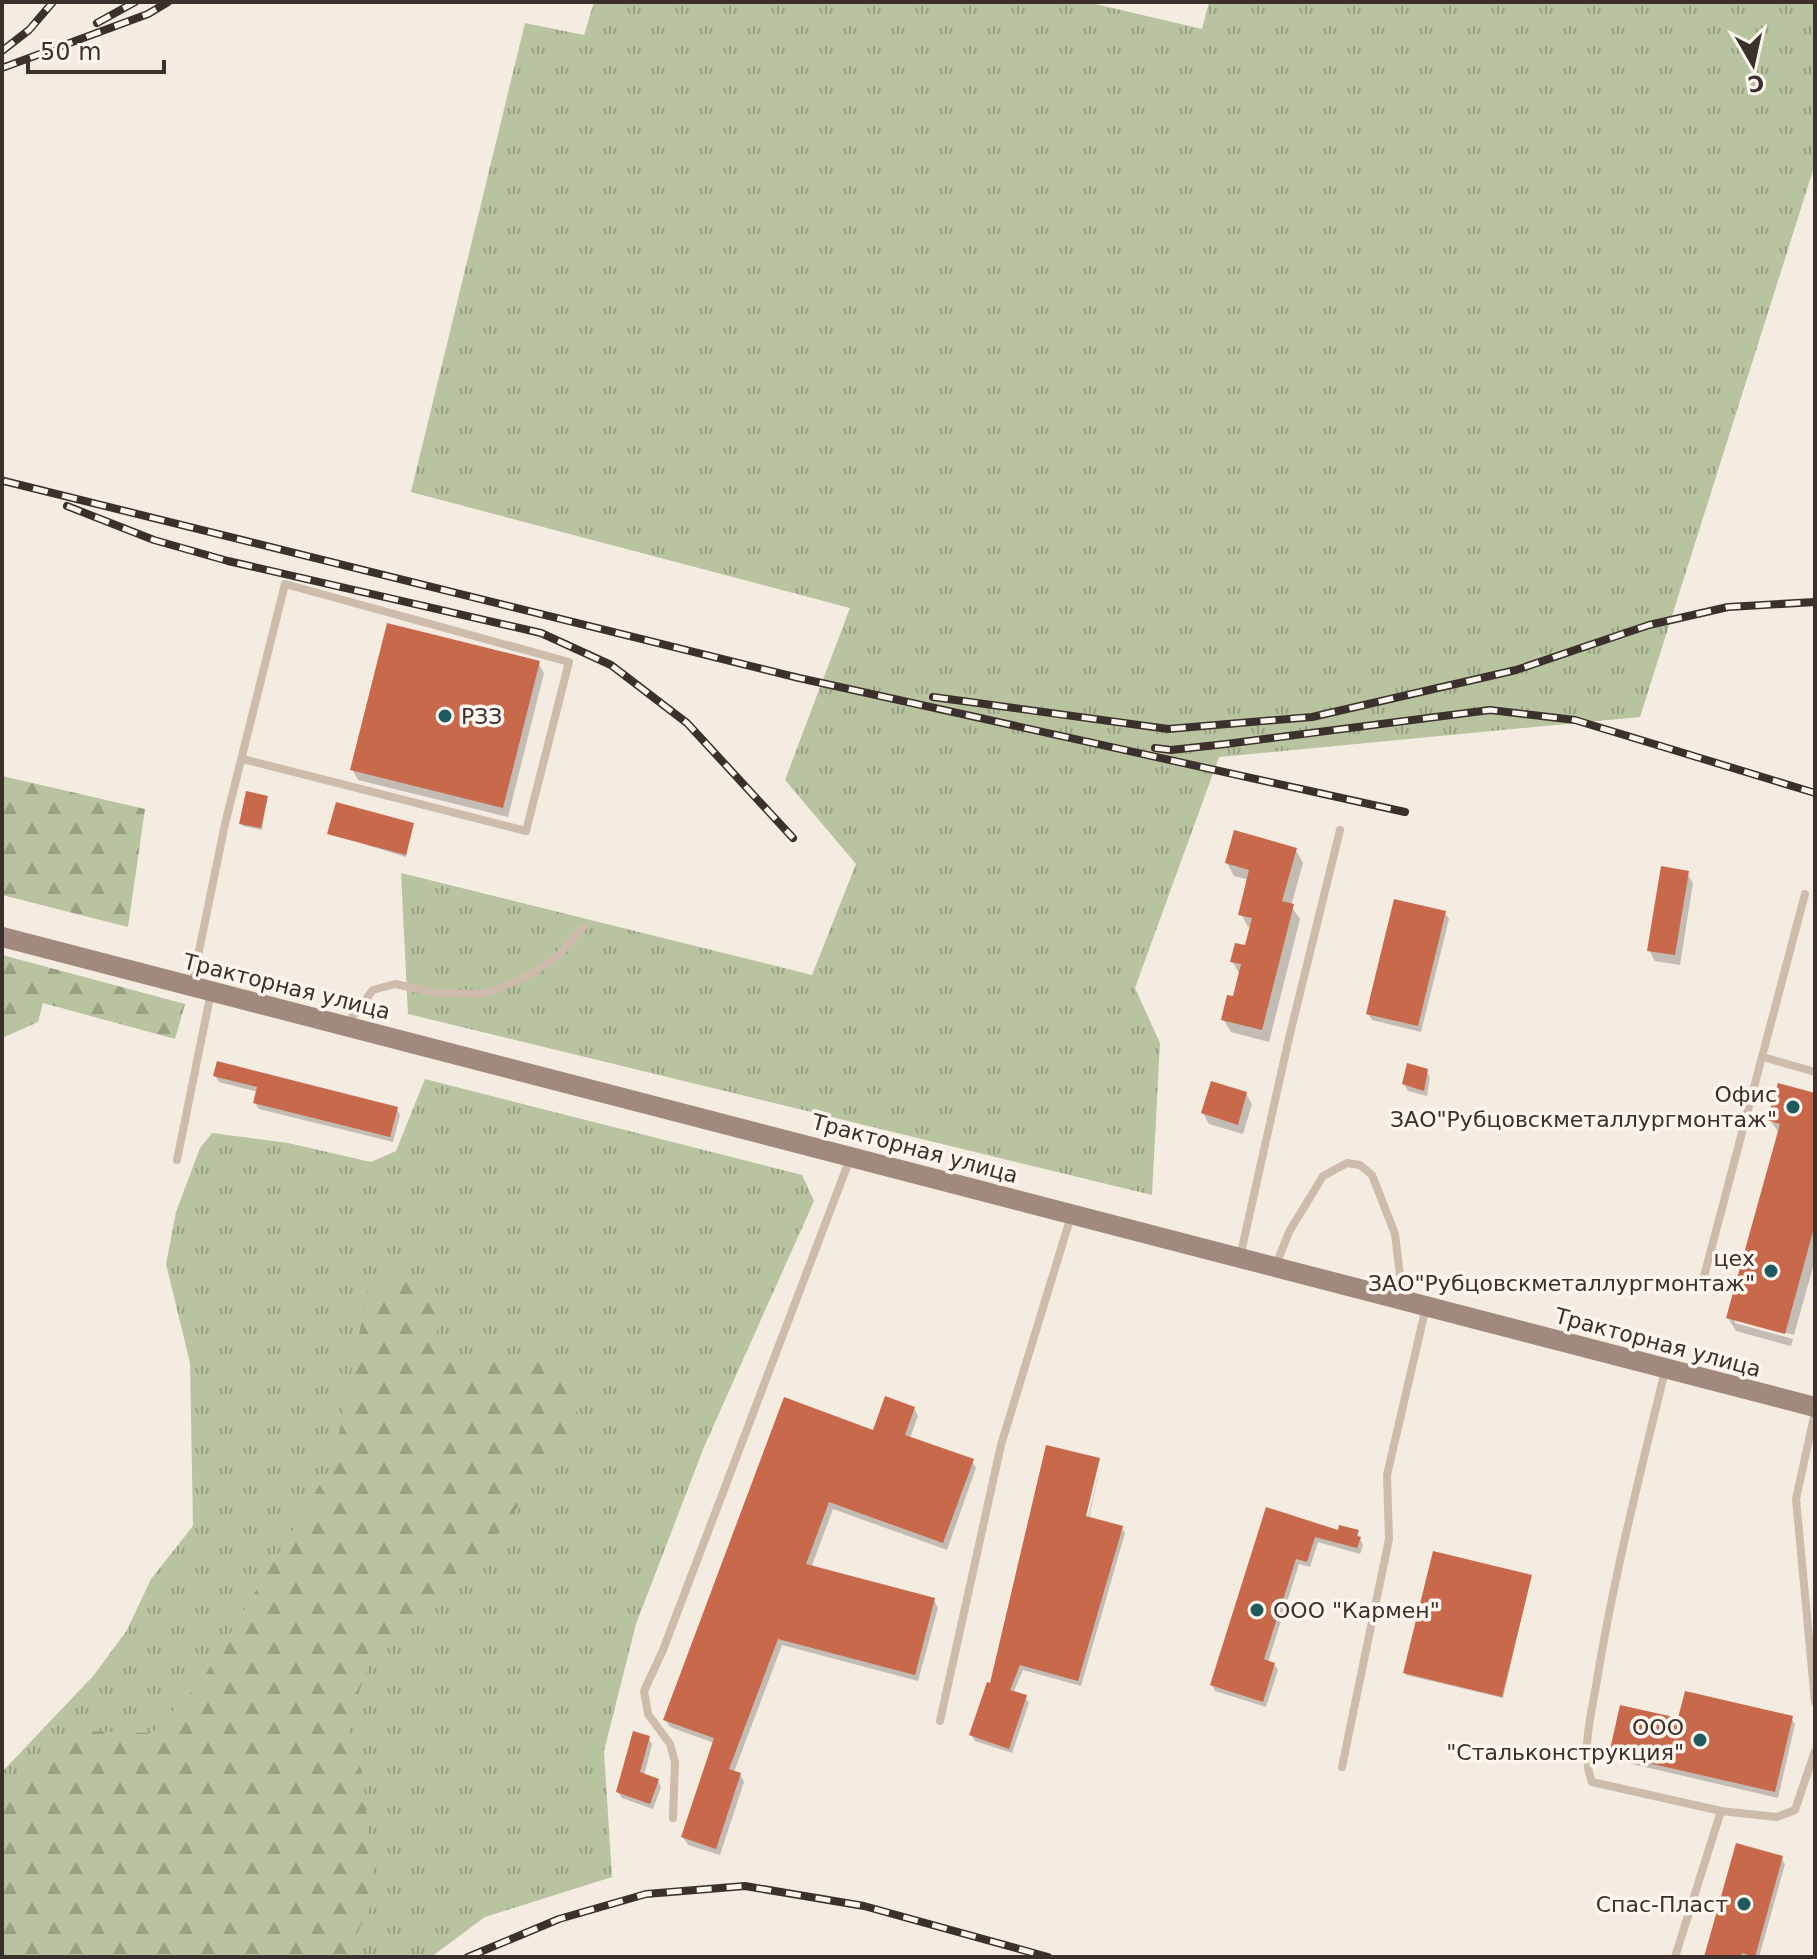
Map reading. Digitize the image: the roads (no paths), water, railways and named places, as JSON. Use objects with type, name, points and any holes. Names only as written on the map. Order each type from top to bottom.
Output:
[{"type":"main road","name":"Тракторная улица","points":[[2,937],[1426,1306],[1815,1410]]},
{"type":"lane","points":[[177,1160],[225,824],[285,584],[569,662],[526,831],[243,759]]},
{"type":"lane","points":[[1240,1258],[1340,830]]},
{"type":"lane","points":[[1702,1284],[1805,894]]},
{"type":"lane","points":[[345,1026],[373,990],[395,984],[436,993],[484,994],[526,977],[558,956],[583,927]]},
{"type":"lane","points":[[1763,1057],[1815,1072]]},
{"type":"lane","points":[[673,1818],[675,1762],[670,1744],[648,1714],[644,1691],[663,1650],[851,1156]]},
{"type":"lane","points":[[1275,1267],[1289,1232],[1323,1176],[1347,1163],[1360,1165],[1372,1175],[1395,1234],[1403,1300]]},
{"type":"lane","points":[[940,1721],[1001,1445],[1072,1215]]},
{"type":"lane","points":[[1342,1767],[1389,1539],[1387,1475],[1426,1306]]},
{"type":"lane","points":[[1665,1370],[1609,1604],[1591,1713],[1586,1767],[1592,1782],[1721,1811],[1777,1817],[1795,1810],[1815,1751]]},
{"type":"lane","points":[[1815,1410],[1796,1499],[1815,1702]]},
{"type":"lane","points":[[1675,1957],[1721,1811]]},
{"type":"railway","points":[[2,51],[29,30],[53,2]]},
{"type":"railway","points":[[97,23],[135,2]]},
{"type":"railway","points":[[2,68],[148,14],[168,2]]},
{"type":"railway","points":[[4,481],[799,678],[1405,812]]},
{"type":"railway","points":[[67,506],[154,540],[228,561],[541,633],[611,665],[687,723],[793,838]]},
{"type":"railway","points":[[933,697],[1168,729],[1312,717],[1516,670],[1649,625],[1728,607],[1815,602]]},
{"type":"railway","points":[[1155,748],[1171,750],[1226,744],[1490,710],[1575,720],[1815,793]]},
{"type":"railway","points":[[468,1957],[559,1919],[646,1894],[745,1886],[864,1906],[1048,1957]]},
{"type":"place","name":"РЗЗ","points":[[445,716]]},
{"type":"place","name":"Офис ЗАО\"Рубцовскметаллургмонтаж\"","points":[[1793,1107]]},
{"type":"place","name":"цех ЗАО\"Рубцовскметаллургмонтаж\"","points":[[1771,1271]]},
{"type":"place","name":"ООО \"Кармен\"","points":[[1257,1610]]},
{"type":"place","name":"ООО \"Стальконструкция\"","points":[[1700,1740]]},
{"type":"place","name":"Спас-Пласт","points":[[1744,1904]]}]
